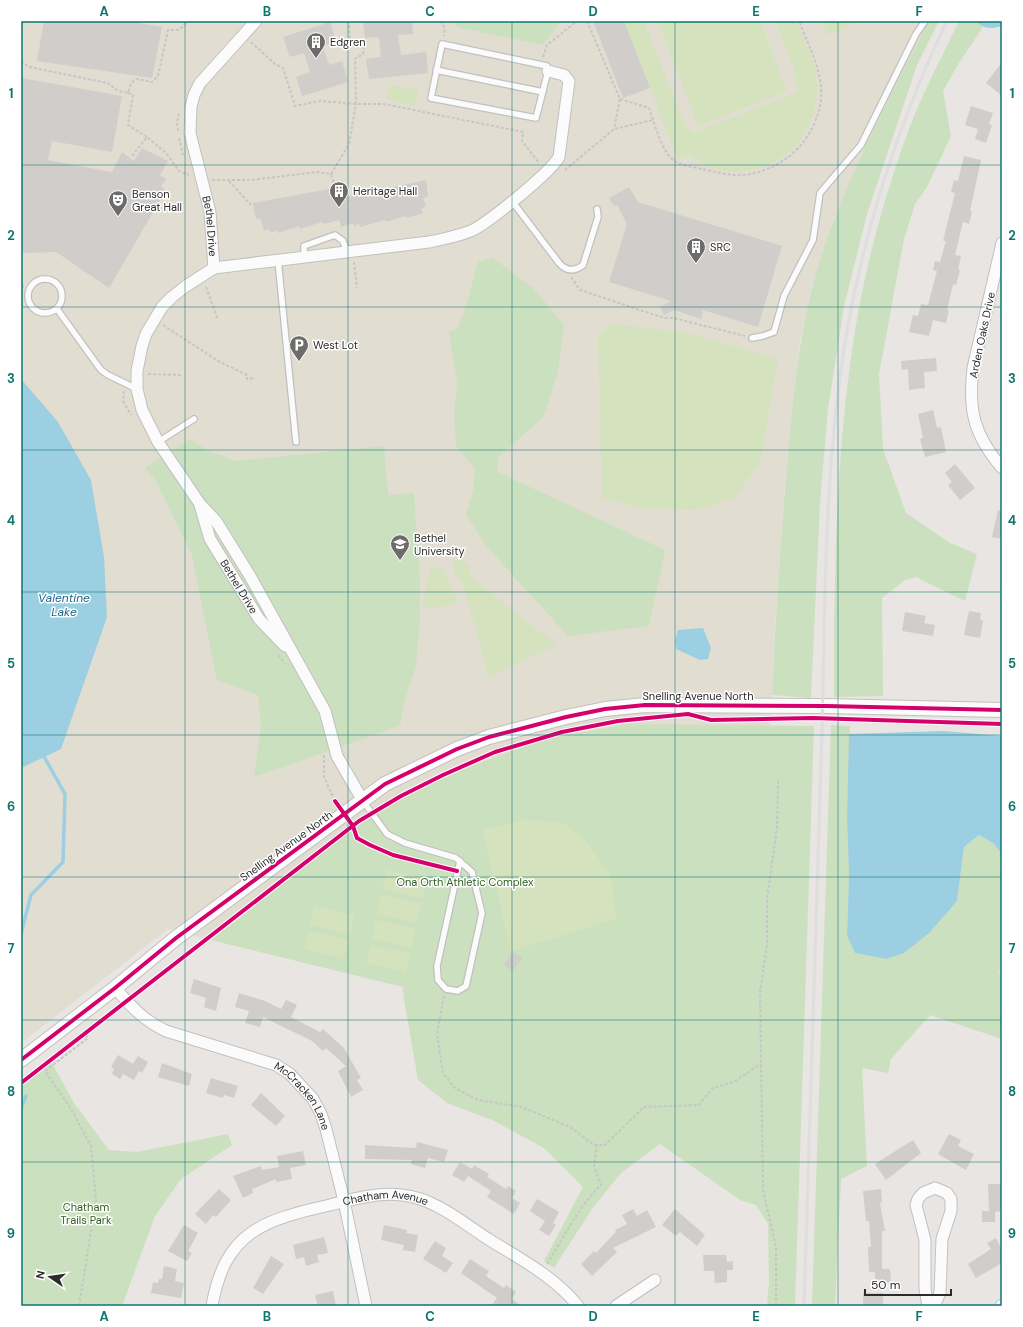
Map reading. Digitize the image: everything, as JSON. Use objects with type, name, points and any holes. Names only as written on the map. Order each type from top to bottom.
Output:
[{"type":"street","name":"Bethel Drive","points":[[256,21],[204,78],[194,95],[190,133],[210,212],[214,268],[176,293],[154,319],[142,346],[137,389],[142,410],[158,442],[200,504],[216,522],[250,576],[326,711],[338,756],[363,801]]},
{"type":"street","points":[[214,268],[428,242],[461,235],[474,229],[547,172],[559,157],[570,86],[569,81],[564,75],[544,68]]},
{"type":"street","name":"Arden Oaks Drive","points":[[1002,242],[973,368],[971,389],[972,411],[975,423],[990,454],[1002,468]]},
{"type":"street","name":"Bethel Drive","points":[[200,504],[210,539],[259,619],[296,658]]},
{"type":"street","name":"Snelling Avenue North","points":[[21,1060],[115,988],[176,938],[385,784],[457,749],[525,726],[605,709],[645,705],[695,704],[1002,710]]},
{"type":"street","name":"McCracken Lane","points":[[115,988],[135,1010],[154,1025],[166,1031],[268,1062],[290,1074],[303,1086],[321,1114],[344,1202],[366,1306]]},
{"type":"street","points":[[928,1306],[925,1289],[925,1240],[916,1205],[918,1199],[923,1193],[935,1188],[947,1193],[952,1205],[942,1239],[940,1294],[934,1306]]},
{"type":"street","name":"Chatham Avenue","points":[[212,1306],[215,1290],[223,1267],[233,1251],[246,1237],[259,1227],[274,1219],[344,1202],[368,1197],[402,1195],[419,1199],[436,1206],[542,1273],[578,1306]]},
{"type":"street","points":[[616,1306],[655,1280]]},
{"type":"lane","points":[[752,338],[774,332],[784,296],[813,240],[820,193],[861,145],[911,45],[925,21]]},
{"type":"lane","points":[[442,44],[544,68],[543,92],[536,118],[430,98],[442,44]]},
{"type":"lane","points":[[436,70],[543,92]]},
{"type":"lane","points":[[511,201],[564,268],[578,270],[583,265],[598,217],[597,209]]},
{"type":"lane","points":[[304,257],[304,246],[335,235],[343,241],[347,252]]},
{"type":"lane","points":[[278,260],[296,442]]},
{"type":"lane","points":[[46,279],[57,284],[61,289],[62,297],[56,309],[49,312],[42,312],[35,309],[30,303],[28,295],[30,288],[39,280],[46,279]]},
{"type":"lane","points":[[56,309],[101,370],[137,389]]},
{"type":"lane","points":[[158,442],[194,419]]},
{"type":"lane","points":[[363,801],[387,834],[404,843],[456,858],[460,861],[472,872],[482,913],[466,986],[458,991],[446,989],[438,980],[437,966],[460,861]]},
{"type":"path","points":[[128,93],[131,83],[137,79],[152,82],[158,76],[168,30],[180,30],[188,21]]},
{"type":"path","points":[[336,190],[331,174],[349,144],[356,104],[355,59],[363,54],[364,48],[358,41],[350,40],[349,21]]},
{"type":"path","points":[[440,21],[443,24],[445,32],[442,44]]},
{"type":"path","points":[[544,68],[547,45],[577,21]]},
{"type":"path","points":[[587,21],[620,99],[614,129]]},
{"type":"path","points":[[620,99],[649,108],[663,146],[676,162],[723,174],[744,175],[770,168],[792,155],[801,147],[809,134],[820,105],[821,88],[815,62],[799,21]]},
{"type":"path","points":[[244,35],[275,64],[283,68],[295,106],[320,101],[356,104],[384,104],[523,132],[522,141],[547,172]]},
{"type":"path","points":[[21,61],[29,67],[108,83],[118,91],[133,95],[128,125],[147,137],[166,153],[179,171],[192,176],[189,172]]},
{"type":"path","points":[[180,108],[177,122],[179,141],[184,161]]},
{"type":"path","points":[[566,170],[614,129],[653,120]]},
{"type":"path","points":[[132,156],[147,137]]},
{"type":"path","points":[[201,178],[229,181],[282,177],[317,172],[331,174]]},
{"type":"path","points":[[229,181],[251,205]]},
{"type":"path","points":[[354,261],[356,288]]},
{"type":"path","points":[[564,268],[580,290],[664,318],[673,318],[752,338]]},
{"type":"path","points":[[205,284],[218,320]]},
{"type":"path","points":[[21,286],[30,288]]},
{"type":"path","points":[[154,319],[218,361],[247,375],[247,378],[254,378]]},
{"type":"path","points":[[147,374],[182,375]]},
{"type":"path","points":[[126,383],[123,401],[134,421]]},
{"type":"path","points":[[276,652],[289,670]]},
{"type":"path","points":[[324,754],[324,777],[335,801],[345,814]]},
{"type":"path","points":[[776,1306],[776,1247],[764,1190],[760,1064],[760,992],[767,946],[767,899],[777,828],[778,781]]},
{"type":"path","points":[[446,989],[437,1034],[443,1073],[455,1088],[478,1100],[522,1108],[570,1127],[594,1145],[605,1145],[644,1107],[699,1105],[713,1088],[734,1082],[760,1064]]},
{"type":"path","points":[[42,1067],[91,1029]]},
{"type":"path","points":[[79,1306],[96,1200],[90,1146],[72,1109],[45,1071],[88,1038],[85,1034]]},
{"type":"path","points":[[542,1273],[585,1202],[601,1185],[594,1166],[597,1145]]},
{"type":"shaded area","name":"Bethel University","points":[[21,21],[928,21],[862,156],[834,218],[813,284],[800,341],[784,495],[775,627],[760,943],[403,987],[168,929],[21,1043]]},
{"type":"green space","points":[[452,21],[561,21],[543,45],[465,29],[456,26]]},
{"type":"green space","points":[[624,21],[644,21],[680,113],[687,127],[693,133],[798,92],[795,72],[776,21],[796,21],[810,55],[817,82],[815,109],[809,125],[800,140],[775,162],[759,168],[742,171],[724,171],[714,169],[688,155],[678,159]]},
{"type":"green space","points":[[658,21],[760,21],[787,91],[698,126]]},
{"type":"green space","points":[[822,21],[860,21],[828,35]]},
{"type":"green space","points":[[928,21],[939,21],[917,65],[867,214],[844,306],[828,409],[820,502],[811,698],[772,695],[779,570],[789,445],[798,365],[808,305],[823,251],[835,217],[879,118]]},
{"type":"green space","points":[[959,21],[976,21],[983,27],[959,63],[943,91],[951,136],[927,187],[915,204],[904,239],[879,374],[883,449],[906,513],[950,543],[977,554],[965,601],[916,577],[905,580],[882,598],[883,696],[834,697],[834,614],[838,490],[845,407],[854,336],[866,275],[889,187],[920,102]]},
{"type":"green space","points":[[389,85],[418,90],[415,106],[387,100]]},
{"type":"green space","points":[[492,257],[534,289],[564,325],[558,371],[544,416],[498,458],[498,472],[665,550],[649,626],[568,636],[487,547],[466,515],[473,491],[475,469],[456,446],[454,414],[457,382],[449,332],[457,329],[466,306],[478,262]]},
{"type":"green space","points":[[610,324],[683,332],[778,359],[760,462],[734,498],[697,510],[645,509],[602,498],[598,338]]},
{"type":"green space","points":[[190,439],[210,452],[236,461],[384,446],[388,495],[414,493],[420,581],[420,619],[416,666],[404,703],[400,726],[254,777],[261,727],[258,695],[217,680],[192,555],[156,481],[145,468]]},
{"type":"green space","points":[[456,560],[460,560],[468,565],[470,577],[557,645],[489,677],[462,581],[454,573],[453,563]]},
{"type":"green space","points":[[442,567],[458,602],[441,607],[422,607],[429,568]]},
{"type":"green space","name":"Ona Orth Athletic Complex","points":[[627,724],[814,726],[795,1306],[767,1306],[769,1282],[768,1224],[756,1205],[740,1200],[660,1144],[621,1173],[592,1209],[554,1268],[544,1261],[583,1187],[544,1148],[492,1120],[447,1103],[418,1080],[403,987],[211,940],[350,832],[418,786],[543,740]]},
{"type":"green space","points":[[831,725],[850,726],[847,819],[849,875],[847,936],[855,953],[886,959],[957,901],[964,847],[979,835],[993,843],[1002,854],[1002,958],[999,973],[1002,974],[1002,1039],[930,1015],[891,1059],[888,1073],[862,1068],[867,1166],[841,1179],[835,1306],[812,1306]]},
{"type":"green space","points":[[524,820],[561,822],[584,838],[611,876],[616,919],[511,951],[482,830]]},
{"type":"green space","points":[[387,870],[427,879],[422,898],[382,889]]},
{"type":"green space","points":[[381,895],[421,904],[417,923],[377,914]]},
{"type":"green space","points":[[314,906],[354,915],[350,934],[310,925]]},
{"type":"green space","points":[[376,920],[416,929],[411,947],[372,939]]},
{"type":"green space","points":[[309,931],[349,940],[344,958],[304,949]]},
{"type":"green space","points":[[370,945],[410,954],[406,972],[366,963]]},
{"type":"green space","name":"Chatham Trails Park","points":[[52,1063],[74,1103],[109,1150],[137,1152],[228,1134],[232,1145],[181,1179],[155,1216],[122,1306],[21,1306],[21,1087]]},
{"type":"water","points":[[976,21],[1002,21],[1002,26],[988,28],[981,26]]},
{"type":"water","name":"Valentine Lake","points":[[21,379],[58,422],[91,480],[104,557],[107,617],[61,749],[21,768]]},
{"type":"water","points":[[703,628],[711,648],[708,659],[700,660],[676,649],[675,641],[678,630]]},
{"type":"water","points":[[943,731],[1002,736],[1002,854],[993,843],[979,835],[964,847],[957,901],[929,933],[904,953],[886,959],[855,953],[847,936],[849,875],[847,819],[849,734]]},
{"type":"building","points":[[44,21],[128,21],[162,27],[152,78],[37,61]]},
{"type":"building","points":[[363,21],[412,21],[413,34],[398,35],[401,55],[426,52],[428,73],[369,79],[366,59],[381,57],[379,37],[365,38]]},
{"type":"building","points":[[593,21],[624,21],[650,88],[623,98]]},
{"type":"building","name":"Edgren","points":[[330,22],[336,42],[323,46],[329,65],[342,61],[348,82],[302,96],[296,77],[310,72],[304,53],[290,57],[283,37]]},
{"type":"building","points":[[1002,62],[1002,96],[986,83]]},
{"type":"building","points":[[21,78],[122,96],[112,152],[52,141],[48,160],[112,172],[122,152],[134,161],[142,148],[168,161],[160,175],[166,179],[161,187],[166,190],[109,288],[56,252],[21,253]]},
{"type":"building","points":[[971,106],[993,113],[989,124],[992,125],[986,143],[975,139],[978,129],[965,125]]},
{"type":"building","points":[[964,156],[981,160],[970,211],[972,211],[969,224],[963,222],[955,255],[961,256],[958,270],[960,270],[956,285],[953,284],[947,310],[949,310],[946,323],[933,320],[929,336],[909,332],[913,315],[918,316],[921,304],[928,305],[937,271],[933,270],[935,261],[940,262],[946,241],[943,241],[955,193],[951,192],[954,180],[958,181]]},
{"type":"building","name":"Heritage Hall","points":[[426,180],[428,196],[423,198],[426,206],[421,209],[423,213],[407,218],[406,216],[386,222],[385,220],[360,227],[359,224],[354,226],[353,223],[341,227],[339,220],[324,224],[322,222],[300,229],[299,226],[278,233],[277,230],[270,233],[269,229],[264,231],[260,218],[256,220],[253,203],[329,189],[330,196],[340,192],[342,198]]},
{"type":"building","name":"SRC","points":[[629,187],[638,202],[782,246],[758,327],[703,310],[701,319],[674,310],[664,315],[660,307],[671,301],[609,282],[627,224],[617,205],[614,206],[609,198]]},
{"type":"building","points":[[936,358],[937,371],[924,372],[925,388],[909,390],[908,369],[902,370],[901,361]]},
{"type":"building","points":[[933,410],[937,428],[941,427],[946,452],[925,457],[920,439],[923,438],[918,414]]},
{"type":"building","points":[[955,464],[975,488],[960,500],[948,485],[952,482],[945,473]]},
{"type":"building","points":[[998,510],[1002,511],[1002,539],[992,537]]},
{"type":"building","points":[[969,611],[981,613],[980,620],[983,620],[980,638],[964,635]]},
{"type":"building","points":[[905,612],[926,616],[924,623],[935,625],[933,636],[902,631]]},
{"type":"building","points":[[512,952],[522,958],[513,971],[504,965]]},
{"type":"building","points":[[194,979],[221,988],[216,1011],[204,1007],[206,998],[190,993]]},
{"type":"building","points":[[239,993],[265,1001],[281,1009],[286,1000],[297,1005],[291,1017],[320,1032],[323,1029],[344,1048],[361,1078],[357,1080],[363,1090],[351,1097],[338,1071],[346,1066],[326,1048],[323,1051],[312,1041],[263,1017],[260,1027],[245,1023],[249,1011],[235,1007]]},
{"type":"building","points":[[118,1055],[133,1064],[138,1056],[148,1062],[142,1073],[139,1071],[134,1080],[123,1074],[120,1079],[112,1074],[114,1069],[111,1067]]},
{"type":"building","points":[[162,1063],[192,1074],[189,1086],[158,1077]]},
{"type":"building","points":[[211,1078],[238,1086],[234,1098],[224,1095],[223,1098],[206,1093]]},
{"type":"building","points":[[261,1093],[285,1116],[276,1126],[251,1105]]},
{"type":"building","points":[[949,1134],[961,1140],[958,1146],[974,1154],[966,1170],[938,1154]]},
{"type":"building","points":[[913,1140],[921,1153],[886,1180],[875,1164]]},
{"type":"building","points":[[417,1142],[448,1150],[444,1162],[428,1158],[425,1168],[411,1164],[412,1160],[365,1159],[365,1145],[416,1148]]},
{"type":"building","points":[[303,1151],[306,1165],[290,1168],[292,1179],[276,1182],[276,1179],[252,1189],[253,1193],[243,1198],[233,1176],[261,1166],[262,1170],[279,1167],[277,1156]]},
{"type":"building","points":[[460,1162],[472,1169],[474,1165],[489,1174],[487,1177],[506,1189],[508,1186],[516,1191],[512,1198],[520,1203],[514,1214],[487,1197],[491,1191],[468,1176],[464,1182],[452,1175]]},
{"type":"building","points":[[988,1184],[1002,1184],[1002,1211],[995,1212],[995,1222],[982,1222],[982,1211],[989,1211]]},
{"type":"building","points":[[219,1189],[231,1200],[216,1217],[213,1215],[206,1224],[195,1214]]},
{"type":"building","points":[[881,1189],[882,1202],[880,1203],[885,1231],[882,1231],[882,1269],[890,1269],[891,1283],[875,1283],[875,1272],[869,1272],[868,1247],[871,1247],[869,1221],[866,1221],[863,1191]]},
{"type":"building","points":[[537,1199],[559,1212],[553,1223],[556,1225],[549,1236],[539,1230],[545,1221],[530,1211]]},
{"type":"building","points":[[633,1209],[637,1216],[647,1210],[656,1227],[613,1248],[617,1252],[592,1276],[581,1264],[594,1251],[596,1253],[616,1232],[615,1230],[627,1224],[622,1215]]},
{"type":"building","points":[[675,1209],[705,1235],[697,1246],[680,1232],[676,1236],[662,1225]]},
{"type":"building","points":[[184,1225],[198,1233],[188,1251],[192,1253],[187,1261],[168,1251]]},
{"type":"building","points":[[384,1225],[407,1230],[406,1233],[418,1235],[415,1252],[403,1250],[404,1245],[381,1240]]},
{"type":"building","points":[[324,1237],[328,1253],[317,1255],[319,1262],[306,1266],[304,1257],[296,1259],[293,1245]]},
{"type":"building","points":[[996,1238],[1002,1250],[1002,1263],[976,1278],[968,1264],[991,1249],[987,1243]]},
{"type":"building","points":[[435,1241],[446,1248],[442,1256],[453,1263],[446,1273],[423,1259]]},
{"type":"building","points":[[703,1255],[726,1255],[727,1262],[733,1261],[733,1270],[727,1270],[727,1282],[715,1283],[714,1271],[704,1271]]},
{"type":"building","points":[[271,1256],[284,1264],[263,1294],[253,1288]]},
{"type":"building","points":[[470,1259],[489,1271],[486,1276],[504,1288],[506,1285],[516,1292],[512,1299],[522,1306],[491,1306],[497,1298],[461,1273]]},
{"type":"building","points":[[164,1266],[177,1269],[175,1281],[184,1283],[181,1298],[151,1293],[153,1282],[158,1283],[159,1279],[162,1279]]},
{"type":"building","points":[[333,1291],[336,1306],[318,1306],[315,1295]]},
{"type":"building","points":[[863,1293],[883,1293],[883,1306],[863,1305]]},
{"type":"waterway","points":[[21,934],[31,895],[63,862],[65,794],[42,753]]},
{"type":"waterway","points":[[21,1108],[26,1096]]},
{"type":"railway","points":[[804,1306],[825,586],[829,498],[836,410],[842,360],[851,309],[875,211],[907,114],[947,21]]},
{"type":"cycle path","points":[[21,1060],[115,988],[176,938],[385,784],[457,749],[489,737],[566,717],[605,709],[645,705],[826,706],[1002,710]]},
{"type":"cycle path","points":[[21,1083],[359,821],[401,796],[443,775],[495,752],[562,732],[618,721],[688,714],[711,720],[813,718],[1002,724]]},
{"type":"cycle path","points":[[335,801],[353,826],[357,838],[393,855],[457,871]]},
{"type":"place","name":"Edgren","points":[[316,59]]},
{"type":"place","name":"Heritage Hall","points":[[339,208]]},
{"type":"place","name":"Benson Great Hall","points":[[118,217]]},
{"type":"place","name":"SRC","points":[[696,264]]},
{"type":"place","name":"West Lot","points":[[299,362]]},
{"type":"place","name":"Bethel University","points":[[400,561]]}]
